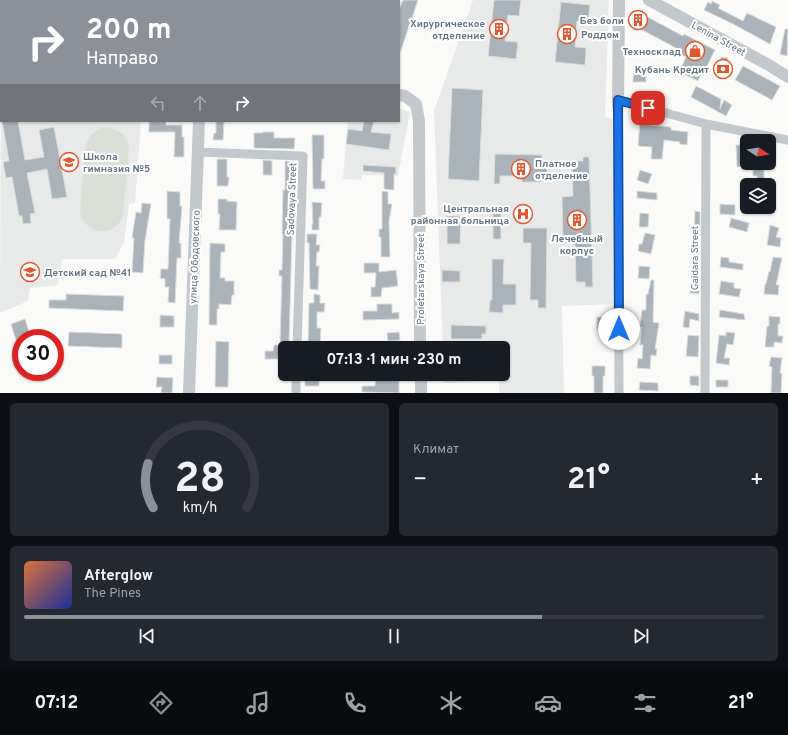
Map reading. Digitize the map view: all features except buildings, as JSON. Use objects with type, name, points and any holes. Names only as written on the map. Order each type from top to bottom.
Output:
[{"type":"street","points":[[619,0],[619,393]]},
{"type":"street","name":"Lenina Street","points":[[649,0],[788,77]]},
{"type":"street","name":"Proletarskaya Street","points":[[402,95],[416,104],[419,121],[420,341]]},
{"type":"street","points":[[618,103],[706,124],[788,140]]},
{"type":"street","name":"улица Ободовского","points":[[189,393],[199,122]]},
{"type":"street","name":"Gaidara Street","points":[[705,393],[706,124]]},
{"type":"street","name":"Sadovaya Street","points":[[198,152],[304,156],[297,341]]},
{"type":"street","points":[[296,381],[296,393]]},
{"type":"street","points":[[420,381],[421,393]]},
{"type":"shaded area","points":[[473,0],[609,0],[605,117],[615,120],[616,304],[562,306],[564,393],[499,393],[499,381],[510,381],[510,341],[443,341],[434,111]]},
{"type":"shaded area","points":[[400,108],[410,112],[398,176],[362,175],[361,180],[343,179],[348,122],[400,122]]},
{"type":"shaded area","name":"Школа гимназия №5","points":[[1,122],[141,122],[135,203],[129,204],[124,243],[115,259],[62,259],[58,285],[30,288],[28,301],[0,313]]},
{"type":"shaded area","points":[[101,128],[111,128],[120,132],[126,138],[129,148],[123,216],[119,223],[113,228],[100,231],[87,225],[82,219],[80,211],[86,143],[92,134]]},
{"type":"shaded area","points":[[444,381],[481,381],[444,383]]},
{"type":"place","name":"Без боли","points":[[638,20]]},
{"type":"place","name":"Хирургическое отделение","points":[[499,29]]},
{"type":"place","name":"Роддом","points":[[567,34]]},
{"type":"place","name":"Техносклад","points":[[695,51]]},
{"type":"place","name":"Кубань Кредит","points":[[723,69]]},
{"type":"place","name":"Школа гимназия №5","points":[[69,162]]},
{"type":"place","name":"Платное отделение","points":[[521,169]]},
{"type":"place","name":"Центральная районная больница","points":[[523,214]]},
{"type":"place","name":"Лечебный корпус","points":[[577,220]]},
{"type":"place","name":"Детский сад №41","points":[[30,272]]},
{"type":"route","points":[[619,329],[618,100],[648,108]]}]
